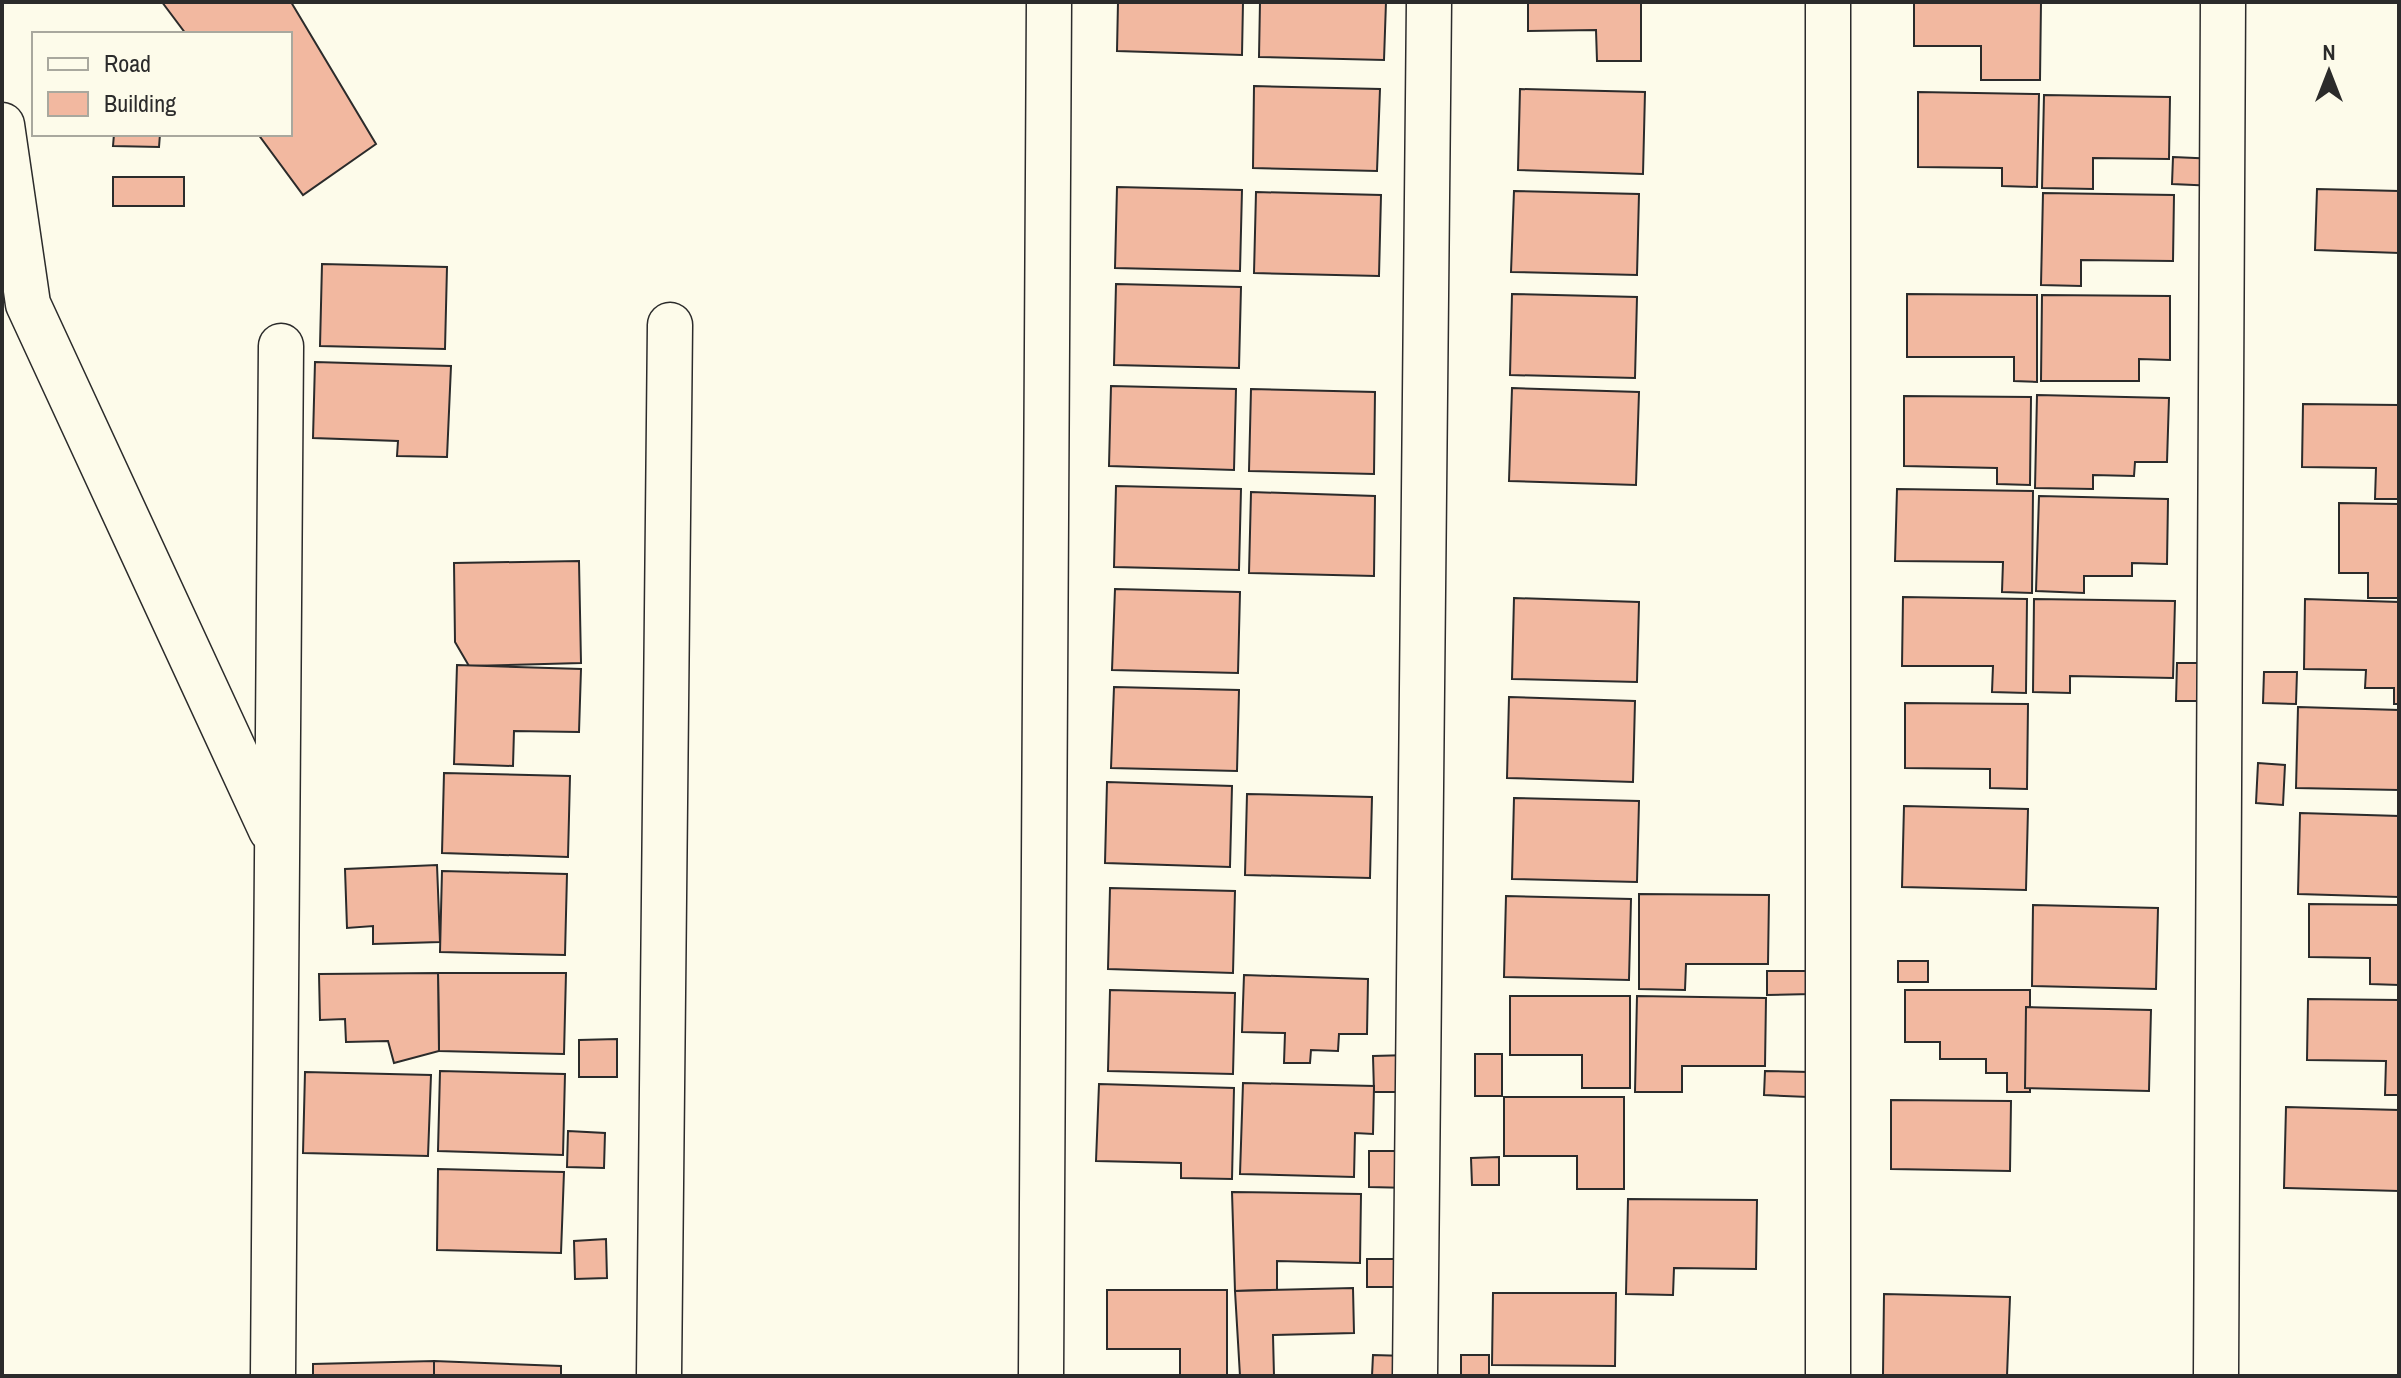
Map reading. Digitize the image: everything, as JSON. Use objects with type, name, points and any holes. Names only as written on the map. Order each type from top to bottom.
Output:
[{"type":"street","points":[[1041,1376],[1049,2]]},
{"type":"street","points":[[1415,1376],[1429,2]]},
{"type":"street","points":[[1828,2],[1828,1376]]},
{"type":"street","points":[[2216,1376],[2223,2]]},
{"type":"street","points":[[2,125],[28,304],[277,843]]},
{"type":"street","points":[[659,1376],[670,325]]},
{"type":"street","points":[[273,1376],[281,346]]},
{"type":"building","points":[[162,2],[291,2],[376,144],[303,195],[259,136],[292,136],[292,32],[184,32]]},
{"type":"building","points":[[1118,2],[1243,2],[1242,55],[1117,51]]},
{"type":"building","points":[[1260,2],[1386,2],[1384,60],[1259,57]]},
{"type":"building","points":[[1528,2],[1641,2],[1641,61],[1597,61],[1596,30],[1528,31]]},
{"type":"building","points":[[1914,2],[2041,2],[2040,80],[1981,80],[1981,46],[1914,46]]},
{"type":"building","points":[[1254,86],[1380,89],[1377,171],[1253,168]]},
{"type":"building","points":[[1520,89],[1645,92],[1643,174],[1518,170]]},
{"type":"building","points":[[1918,92],[2039,94],[2037,187],[2002,186],[2002,168],[1918,167]]},
{"type":"building","points":[[2044,95],[2170,97],[2169,159],[2093,158],[2093,189],[2042,188]]},
{"type":"building","points":[[114,136],[160,136],[159,147],[113,146]]},
{"type":"building","points":[[2173,157],[2217,159],[2216,186],[2172,184]]},
{"type":"building","points":[[113,177],[184,177],[184,206],[113,206]]},
{"type":"building","points":[[1117,187],[1242,190],[1240,271],[1115,268]]},
{"type":"building","points":[[2317,189],[2399,191],[2399,253],[2315,250]]},
{"type":"building","points":[[1514,191],[1639,194],[1637,275],[1511,272]]},
{"type":"building","points":[[1256,192],[1381,195],[1379,276],[1254,273]]},
{"type":"building","points":[[2043,193],[2174,195],[2173,261],[2081,260],[2081,286],[2041,285]]},
{"type":"building","points":[[322,264],[447,267],[445,349],[320,346]]},
{"type":"building","points":[[1116,284],[1241,287],[1239,368],[1114,365]]},
{"type":"building","points":[[1512,294],[1637,297],[1635,378],[1510,375]]},
{"type":"building","points":[[1907,294],[2037,295],[2037,382],[2014,381],[2014,357],[1907,357]]},
{"type":"building","points":[[2042,295],[2170,296],[2170,360],[2139,359],[2139,381],[2041,381]]},
{"type":"building","points":[[315,362],[451,366],[447,457],[397,456],[398,441],[313,438]]},
{"type":"building","points":[[1111,386],[1236,389],[1234,470],[1109,466]]},
{"type":"building","points":[[1512,388],[1639,392],[1636,485],[1509,481]]},
{"type":"building","points":[[1251,389],[1375,392],[1374,474],[1249,471]]},
{"type":"building","points":[[2037,395],[2169,398],[2167,462],[2135,462],[2134,476],[2093,475],[2093,489],[2035,488]]},
{"type":"building","points":[[1904,396],[2031,397],[2030,485],[1997,484],[1997,468],[1904,466]]},
{"type":"building","points":[[2303,404],[2399,405],[2399,499],[2375,499],[2376,468],[2302,467]]},
{"type":"building","points":[[1116,486],[1241,489],[1239,570],[1114,567]]},
{"type":"building","points":[[1897,489],[2033,491],[2032,593],[2002,592],[2003,562],[1895,561]]},
{"type":"building","points":[[1251,492],[1375,496],[1374,576],[1249,573]]},
{"type":"building","points":[[2039,496],[2168,499],[2167,564],[2132,563],[2132,576],[2084,576],[2084,593],[2036,591]]},
{"type":"building","points":[[2339,503],[2399,504],[2399,598],[2368,598],[2368,573],[2339,573]]},
{"type":"building","points":[[579,561],[581,663],[469,666],[455,642],[454,563]]},
{"type":"building","points":[[1115,589],[1240,592],[1238,673],[1112,670]]},
{"type":"building","points":[[1903,597],[2027,599],[2026,693],[1992,692],[1993,666],[1902,666]]},
{"type":"building","points":[[1514,598],[1639,602],[1637,682],[1512,679]]},
{"type":"building","points":[[2034,599],[2175,601],[2173,678],[2070,676],[2070,693],[2033,692]]},
{"type":"building","points":[[2305,599],[2399,602],[2399,704],[2394,704],[2394,688],[2365,688],[2366,670],[2304,669]]},
{"type":"building","points":[[2177,663],[2206,663],[2205,701],[2176,701]]},
{"type":"building","points":[[457,665],[581,669],[579,732],[514,731],[513,766],[454,764]]},
{"type":"building","points":[[2264,672],[2297,672],[2296,704],[2263,703]]},
{"type":"building","points":[[1114,687],[1239,690],[1237,771],[1111,768]]},
{"type":"building","points":[[1509,697],[1635,701],[1633,782],[1507,778]]},
{"type":"building","points":[[1905,703],[2028,704],[2027,789],[1990,788],[1990,769],[1905,768]]},
{"type":"building","points":[[2298,707],[2399,710],[2399,790],[2296,788]]},
{"type":"building","points":[[2258,763],[2285,765],[2283,805],[2256,803]]},
{"type":"building","points":[[444,773],[570,776],[568,857],[442,853]]},
{"type":"building","points":[[1107,782],[1232,786],[1230,867],[1105,863]]},
{"type":"building","points":[[1247,794],[1372,797],[1370,878],[1245,875]]},
{"type":"building","points":[[1514,798],[1639,801],[1637,882],[1512,879]]},
{"type":"building","points":[[1904,806],[2028,809],[2026,890],[1902,887]]},
{"type":"building","points":[[2300,813],[2399,816],[2399,897],[2298,894]]},
{"type":"building","points":[[437,865],[440,942],[373,944],[373,926],[347,928],[345,869]]},
{"type":"building","points":[[442,871],[567,874],[565,955],[440,952]]},
{"type":"building","points":[[1110,888],[1235,891],[1233,973],[1108,969]]},
{"type":"building","points":[[1639,894],[1769,895],[1768,964],[1686,964],[1685,990],[1639,989]]},
{"type":"building","points":[[1506,896],[1631,899],[1629,980],[1504,977]]},
{"type":"building","points":[[2309,904],[2399,905],[2399,985],[2370,984],[2370,958],[2309,957]]},
{"type":"building","points":[[2033,905],[2158,908],[2156,989],[2032,986]]},
{"type":"building","points":[[1898,961],[1928,961],[1928,982],[1898,982]]},
{"type":"building","points":[[1767,971],[1812,971],[1812,994],[1767,995]]},
{"type":"building","points":[[438,973],[566,973],[564,1054],[439,1051]]},
{"type":"building","points":[[438,973],[439,1051],[394,1063],[388,1041],[346,1042],[345,1019],[320,1020],[319,974]]},
{"type":"building","points":[[1244,975],[1368,979],[1367,1034],[1339,1034],[1338,1051],[1311,1050],[1310,1063],[1284,1063],[1285,1033],[1242,1032]]},
{"type":"building","points":[[1110,990],[1235,993],[1233,1074],[1108,1071]]},
{"type":"building","points":[[1905,990],[2030,990],[2030,1092],[2007,1092],[2007,1073],[1986,1073],[1986,1059],[1940,1059],[1940,1042],[1905,1042]]},
{"type":"building","points":[[1510,996],[1630,996],[1630,1088],[1582,1088],[1582,1055],[1510,1055]]},
{"type":"building","points":[[1637,996],[1766,998],[1765,1066],[1682,1066],[1682,1092],[1635,1092]]},
{"type":"building","points":[[2308,999],[2399,1000],[2399,1095],[2385,1095],[2386,1061],[2307,1060]]},
{"type":"building","points":[[2026,1007],[2151,1010],[2149,1091],[2025,1088]]},
{"type":"building","points":[[617,1039],[617,1077],[579,1077],[579,1040]]},
{"type":"building","points":[[1475,1054],[1502,1054],[1502,1096],[1475,1096]]},
{"type":"building","points":[[1409,1055],[1409,1092],[1374,1092],[1373,1056]]},
{"type":"building","points":[[440,1071],[565,1074],[563,1155],[438,1151]]},
{"type":"building","points":[[1765,1071],[1809,1072],[1808,1097],[1764,1095]]},
{"type":"building","points":[[305,1072],[431,1075],[428,1156],[303,1153]]},
{"type":"building","points":[[1243,1083],[1374,1086],[1373,1134],[1355,1133],[1354,1177],[1240,1174]]},
{"type":"building","points":[[1099,1084],[1234,1088],[1232,1179],[1181,1178],[1181,1163],[1096,1161]]},
{"type":"building","points":[[1504,1097],[1624,1097],[1624,1189],[1577,1189],[1577,1156],[1504,1156]]},
{"type":"building","points":[[1891,1100],[2011,1101],[2010,1171],[1891,1169]]},
{"type":"building","points":[[2286,1107],[2399,1110],[2399,1191],[2284,1188]]},
{"type":"building","points":[[568,1131],[605,1133],[604,1168],[567,1167]]},
{"type":"building","points":[[1369,1151],[1410,1151],[1410,1188],[1369,1187]]},
{"type":"building","points":[[1499,1157],[1499,1185],[1472,1185],[1471,1158]]},
{"type":"building","points":[[438,1169],[564,1172],[561,1253],[437,1250]]},
{"type":"building","points":[[1232,1192],[1361,1194],[1360,1263],[1277,1261],[1277,1290],[1235,1291]]},
{"type":"building","points":[[1628,1199],[1757,1200],[1756,1269],[1674,1268],[1673,1295],[1626,1294]]},
{"type":"building","points":[[606,1239],[607,1278],[575,1279],[574,1241]]},
{"type":"building","points":[[1367,1259],[1403,1259],[1403,1287],[1367,1287]]},
{"type":"building","points":[[1353,1288],[1354,1333],[1273,1335],[1274,1376],[1240,1376],[1235,1291]]},
{"type":"building","points":[[1107,1290],[1227,1290],[1227,1376],[1180,1376],[1180,1349],[1107,1349]]},
{"type":"building","points":[[1493,1293],[1616,1293],[1615,1366],[1492,1365]]},
{"type":"building","points":[[1884,1294],[2010,1297],[2007,1376],[1883,1375]]},
{"type":"building","points":[[1373,1355],[1406,1356],[1405,1376],[1372,1376]]},
{"type":"building","points":[[1461,1355],[1489,1355],[1489,1376],[1461,1376]]},
{"type":"building","points":[[434,1361],[561,1366],[561,1376],[434,1376]]},
{"type":"building","points":[[434,1361],[434,1376],[313,1376],[313,1364]]}]
